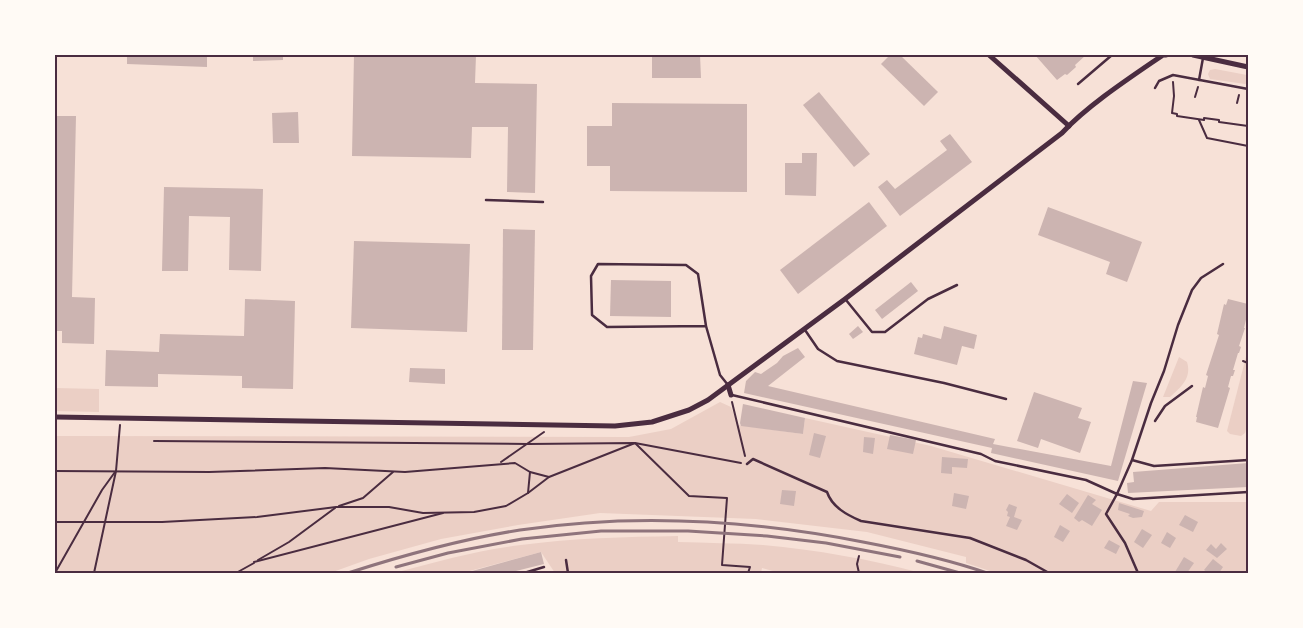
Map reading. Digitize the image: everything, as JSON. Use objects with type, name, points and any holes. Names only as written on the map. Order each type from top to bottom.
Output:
[{"type":"street","points":[[989,55],[1069,126]]},
{"type":"street","points":[[55,417],[615,426],[652,422],[688,410],[708,400],[845,299],[1141,71],[1166,55]]},
{"type":"street","points":[[1193,55],[1248,67]]},
{"type":"street","points":[[728,385],[731,395]]},
{"type":"lane","points":[[1078,84],[1112,55]]},
{"type":"lane","points":[[1199,80],[1203,58]]},
{"type":"lane","points":[[1155,88],[1159,81],[1173,76],[1248,89]]},
{"type":"lane","points":[[486,200],[544,202]]},
{"type":"lane","points":[[706,326],[607,328],[592,315],[590,276],[598,264],[686,265],[698,274],[706,326],[720,375],[728,385]]},
{"type":"lane","points":[[1138,573],[1125,543],[1106,514],[1132,460],[1164,371],[1178,325],[1192,290],[1201,278],[1223,264]]},
{"type":"lane","points":[[845,299],[872,332],[885,332],[928,299],[957,285]]},
{"type":"lane","points":[[804,329],[818,349],[836,361],[944,383],[1006,399]]},
{"type":"lane","points":[[1155,421],[1166,406],[1192,386]]},
{"type":"lane","points":[[731,395],[981,454],[995,461],[1086,480],[1133,499],[1248,492]]},
{"type":"lane","points":[[747,464],[753,459],[827,492],[830,501],[847,515],[861,521],[970,538],[1026,560],[1049,573]]},
{"type":"lane","points":[[1132,460],[1154,466],[1248,460]]},
{"type":"lane","points":[[566,560],[568,573]]},
{"type":"lane","points":[[524,573],[544,568]]},
{"type":"path","points":[[1173,76],[1174,96],[1172,113],[1199,120],[1204,120],[1204,118],[1248,126]]},
{"type":"path","points":[[1196,97],[1199,80]]},
{"type":"path","points":[[1199,120],[1207,138],[1248,146]]},
{"type":"path","points":[[1243,361],[1248,363]]},
{"type":"path","points":[[154,441],[528,444],[635,442],[747,464],[731,395]]},
{"type":"path","points":[[94,573],[116,471],[121,418]]},
{"type":"path","points":[[499,464],[555,425]]},
{"type":"path","points":[[55,522],[162,522],[257,518],[336,508],[389,507],[423,513],[474,512],[506,506],[528,494],[549,477],[635,442]]},
{"type":"path","points":[[635,442],[689,496],[727,498],[722,565],[750,567],[748,573]]},
{"type":"path","points":[[55,471],[209,472],[325,468],[405,472],[515,462],[530,472],[549,477]]},
{"type":"path","points":[[55,573],[116,471]]},
{"type":"path","points":[[236,573],[289,542],[336,508],[363,498],[394,472]]},
{"type":"path","points":[[528,494],[530,472]]},
{"type":"path","points":[[254,562],[447,512]]},
{"type":"path","points":[[859,556],[857,564],[859,573]]},
{"type":"shaded area","points":[[1215,69],[1247,75],[1248,83],[1210,79],[1208,74],[1210,70]]},
{"type":"shaded area","points":[[1248,349],[1248,422],[1245,433],[1241,436],[1230,434],[1227,431]]},
{"type":"shaded area","points":[[1179,357],[1187,362],[1187,377],[1182,386],[1170,397],[1163,397]]},
{"type":"shaded area","points":[[55,388],[99,389],[99,412],[55,411]]},
{"type":"shaded area","points":[[720,402],[731,407],[738,425],[803,434],[805,418],[931,446],[1151,511],[1159,502],[1248,502],[1248,573],[996,573],[966,563],[966,557],[867,532],[756,519],[600,513],[441,539],[369,559],[330,573],[55,573],[55,436],[629,437],[671,429]]},
{"type":"shaded area","points":[[678,536],[678,542],[752,544],[803,550],[863,559],[921,573],[780,573],[762,568],[761,573],[555,573],[541,552],[462,573],[394,573],[505,547],[580,539]]},
{"type":"building","points":[[127,55],[207,55],[207,67],[127,64]]},
{"type":"building","points":[[253,55],[283,55],[283,60],[253,61]]},
{"type":"building","points":[[354,55],[476,55],[475,83],[537,84],[535,193],[507,192],[508,127],[472,127],[471,158],[352,156]]},
{"type":"building","points":[[652,55],[700,55],[701,78],[652,78]]},
{"type":"building","points":[[890,55],[900,55],[938,92],[924,106],[881,64]]},
{"type":"building","points":[[1035,55],[1086,55],[1067,75],[1065,74],[1057,80]]},
{"type":"building","points":[[819,92],[870,154],[854,167],[803,105]]},
{"type":"building","points":[[612,103],[747,104],[747,192],[610,191],[610,166],[587,166],[587,126],[612,126]]},
{"type":"building","points":[[298,112],[299,143],[273,143],[272,113]]},
{"type":"building","points":[[55,116],[76,116],[72,297],[95,298],[94,344],[62,343],[62,331],[55,331]]},
{"type":"building","points":[[950,134],[972,162],[900,216],[878,187],[887,180],[895,189],[947,150],[940,141]]},
{"type":"building","points":[[802,153],[817,153],[816,196],[785,195],[785,163],[802,163]]},
{"type":"building","points":[[164,187],[263,189],[261,271],[229,270],[230,217],[189,216],[188,271],[162,271]]},
{"type":"building","points":[[869,202],[887,226],[798,294],[780,270]]},
{"type":"building","points":[[1048,207],[1142,242],[1127,282],[1106,274],[1110,262],[1038,235]]},
{"type":"building","points":[[503,229],[535,230],[533,350],[502,350]]},
{"type":"building","points":[[354,241],[470,244],[467,332],[351,328]]},
{"type":"building","points":[[611,280],[671,281],[671,317],[610,316]]},
{"type":"building","points":[[911,282],[918,291],[882,319],[875,310]]},
{"type":"building","points":[[245,299],[295,301],[293,389],[242,388],[242,376],[158,374],[158,387],[105,386],[106,350],[159,352],[160,334],[244,336]]},
{"type":"building","points":[[1228,299],[1248,304],[1248,311],[1239,346],[1241,347],[1233,370],[1235,370],[1233,376],[1231,376],[1228,387],[1230,388],[1218,428],[1196,422],[1196,417],[1203,387],[1205,388],[1208,376],[1206,375],[1219,335],[1217,334],[1224,304],[1226,305]]},
{"type":"building","points":[[858,326],[863,332],[853,339],[849,334]]},
{"type":"building","points":[[944,326],[977,335],[974,349],[962,346],[957,365],[914,354],[918,337],[922,338],[923,334],[941,339]]},
{"type":"building","points":[[798,348],[805,357],[768,386],[995,439],[993,444],[1111,466],[1133,381],[1147,383],[1118,481],[991,453],[992,448],[744,393],[746,381],[755,372],[761,374],[777,363],[783,356]]},
{"type":"building","points":[[410,368],[445,369],[445,384],[409,382]]},
{"type":"building","points":[[1034,392],[1082,408],[1078,418],[1091,422],[1080,453],[1041,439],[1038,448],[1017,441]]},
{"type":"building","points":[[743,404],[805,418],[803,434],[741,426]]},
{"type":"building","points":[[814,433],[826,436],[820,458],[809,455]]},
{"type":"building","points":[[890,435],[916,440],[913,454],[887,449]]},
{"type":"building","points":[[864,437],[875,438],[873,454],[863,452]]},
{"type":"building","points":[[942,457],[968,459],[967,468],[952,467],[952,474],[941,473]]},
{"type":"building","points":[[1248,463],[1248,487],[1128,493],[1127,483],[1134,482],[1133,472]]},
{"type":"building","points":[[782,490],[796,491],[794,506],[780,504]]},
{"type":"building","points":[[954,493],[969,496],[966,509],[952,506]]},
{"type":"building","points":[[1067,494],[1079,503],[1072,513],[1059,504]]},
{"type":"building","points":[[1088,495],[1096,500],[1092,504],[1102,510],[1092,526],[1082,520],[1079,522],[1074,518]]},
{"type":"building","points":[[1119,503],[1144,511],[1142,517],[1133,518],[1128,516],[1130,514],[1118,510]]},
{"type":"building","points":[[1009,504],[1017,507],[1014,517],[1022,520],[1017,530],[1006,526],[1010,517],[1007,516],[1008,512],[1006,510]]},
{"type":"building","points":[[1185,515],[1198,522],[1193,532],[1179,525]]},
{"type":"building","points":[[1060,525],[1070,531],[1063,542],[1054,537]]},
{"type":"building","points":[[1142,529],[1152,535],[1143,548],[1134,542]]},
{"type":"building","points":[[1167,532],[1176,538],[1170,548],[1161,543]]},
{"type":"building","points":[[1109,540],[1120,546],[1116,554],[1104,548]]},
{"type":"building","points":[[1221,543],[1227,549],[1217,558],[1206,550],[1211,544],[1216,549]]},
{"type":"building","points":[[541,552],[544,564],[508,573],[465,573]]},
{"type":"building","points":[[1184,557],[1194,563],[1187,573],[1176,573],[1175,572]]},
{"type":"building","points":[[1213,559],[1223,567],[1219,573],[1208,573],[1204,570]]},
{"type":"railway","points":[[348,573],[433,548],[520,530],[563,525],[649,521],[735,524],[821,534],[957,563],[987,573]]},
{"type":"railway","points":[[396,567],[448,553],[522,539],[601,531],[688,531],[767,536],[826,543],[900,557]]},
{"type":"railway","points":[[917,561],[960,573]]}]
